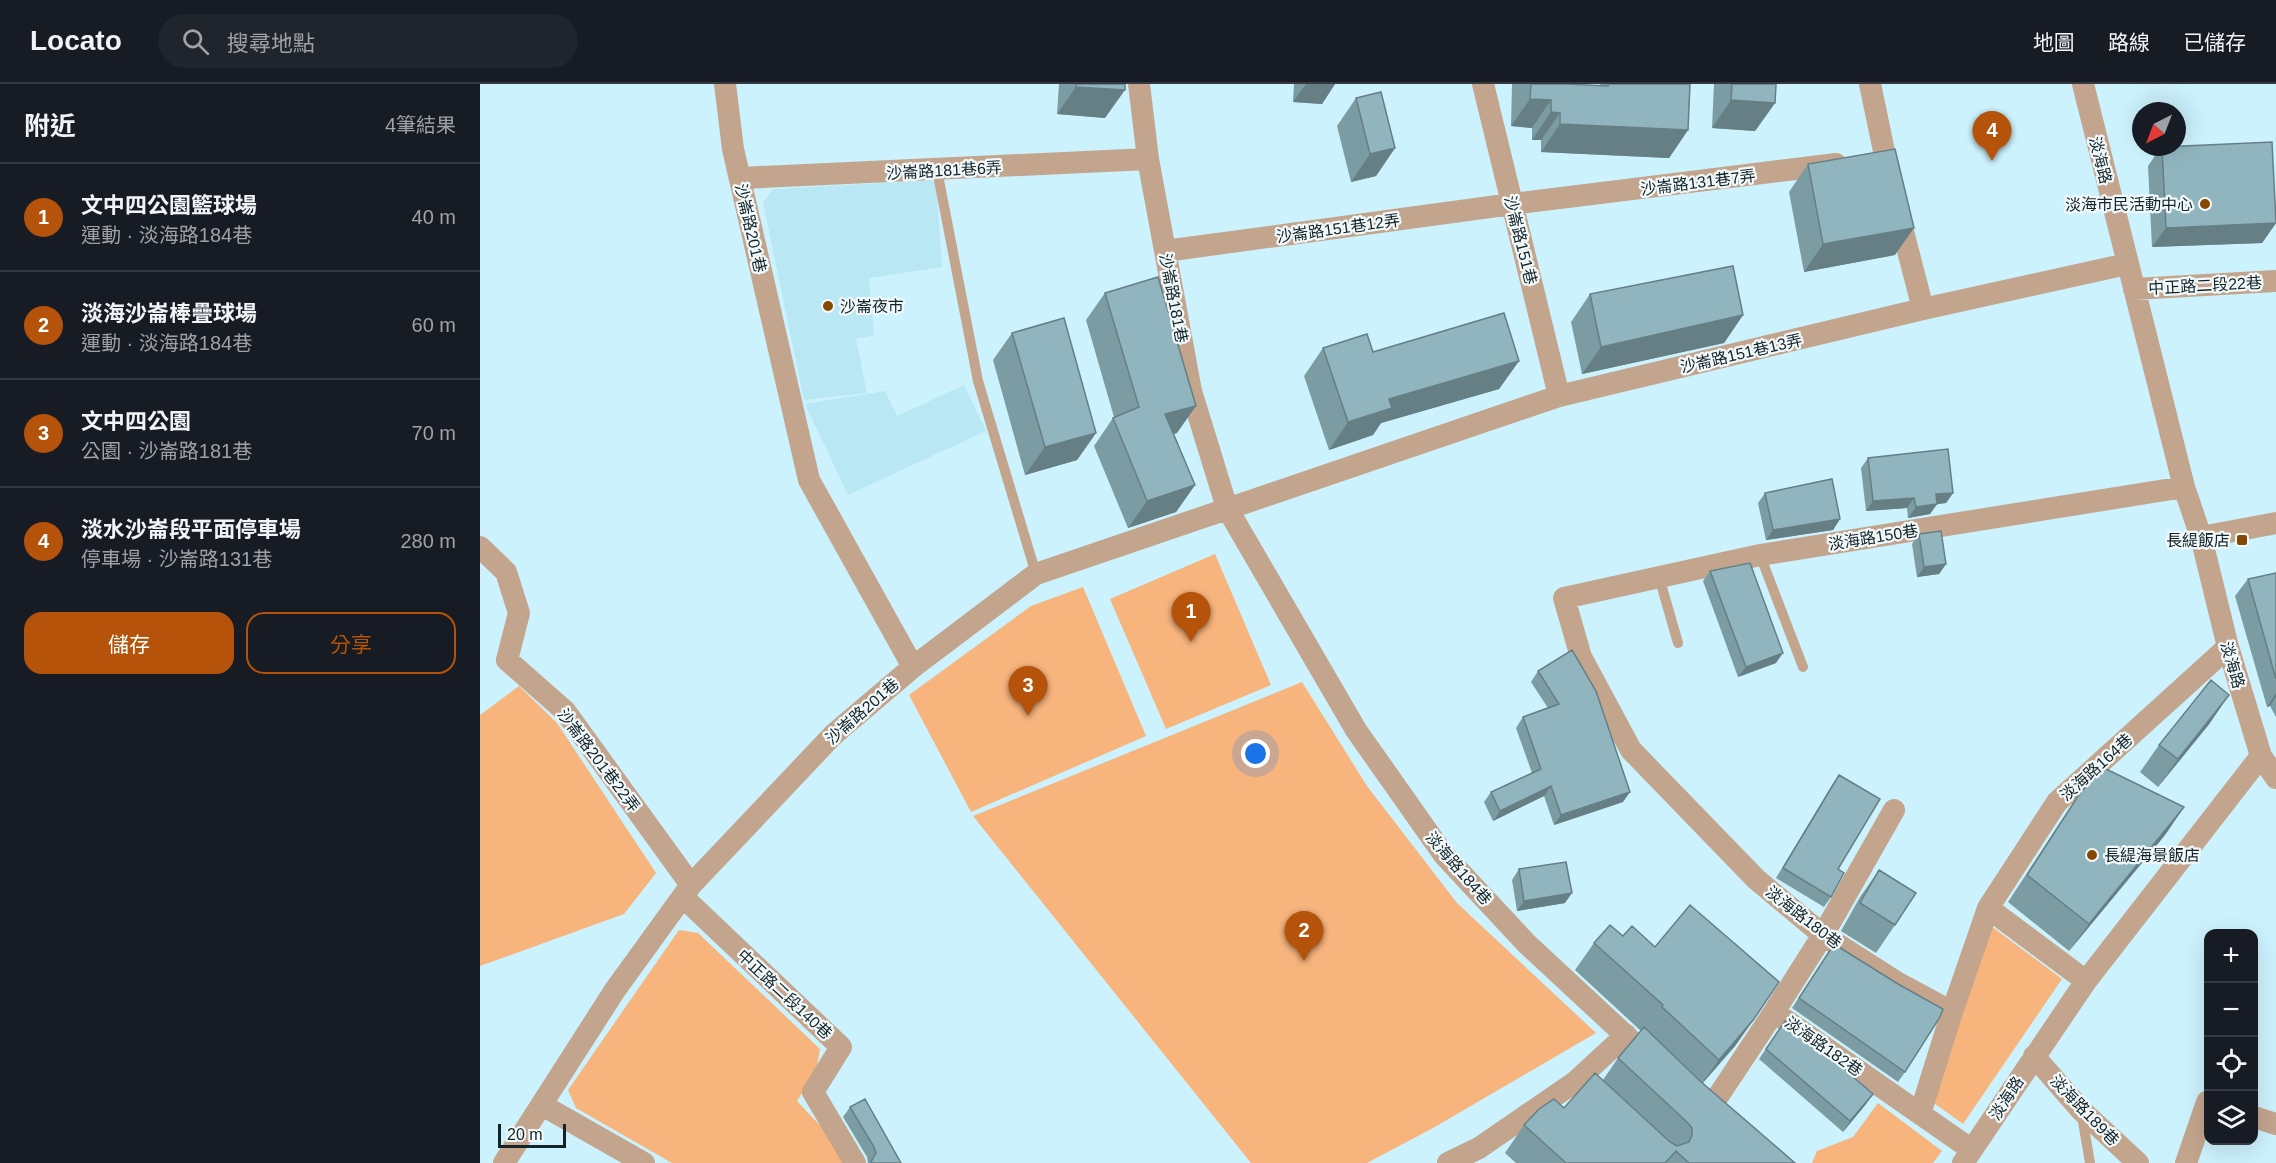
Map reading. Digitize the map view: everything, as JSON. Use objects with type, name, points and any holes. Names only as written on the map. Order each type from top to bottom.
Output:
[{"type":"street","name":"沙崙路201巷","points":[[504,1163],[615,990],[687,891],[833,735],[912,667],[808,480],[733,149],[725,84]]},
{"type":"street","name":"沙崙路181巷","points":[[1139,84],[1148,159],[1191,391],[1227,508]]},
{"type":"street","name":"沙崙路151巷","points":[[1483,84],[1559,396]]},
{"type":"street","points":[[1870,84],[1885,158],[1923,309]]},
{"type":"street","name":"淡海路","points":[[1967,1156],[2085,981],[2261,756],[2228,647],[2201,537],[2184,487],[2083,84]]},
{"type":"street","name":"沙崙路131巷7弄","points":[[1512,204],[1885,158]]},
{"type":"street","name":"沙崙路181巷6弄","points":[[740,178],[1148,159]]},
{"type":"street","name":"沙崙路151巷12弄","points":[[1165,251],[1512,204]]},
{"type":"street","name":"沙崙路151巷13弄","points":[[1559,396],[1923,309],[2127,264]]},
{"type":"street","name":"中正路二段22巷","points":[[2134,289],[2276,281]]},
{"type":"street","points":[[912,667],[1036,574],[1559,396]]},
{"type":"street","name":"淡海路150巷","points":[[1564,598],[1760,555],[2184,487]]},
{"type":"street","name":"淡海路184巷","points":[[1227,508],[1356,730],[1444,855],[1526,943],[1666,1074]]},
{"type":"street","points":[[2201,537],[2276,523]]},
{"type":"street","name":"沙崙路201巷22弄","points":[[480,547],[506,572],[519,612],[507,660],[565,711],[687,891]]},
{"type":"street","name":"淡海路180巷","points":[[1564,598],[1581,657],[1631,750],[1756,879],[1823,935],[1898,983],[1952,1012]]},
{"type":"street","name":"淡海路164巷","points":[[1988,908],[2057,802],[2228,647]]},
{"type":"street","points":[[2261,756],[2276,778]]},
{"type":"street","points":[[1770,1008],[1823,935],[1894,810]]},
{"type":"street","name":"中正路二段140巷","points":[[687,891],[841,1047],[813,1092],[855,1163]]},
{"type":"street","points":[[1920,1114],[1988,908],[2085,981]]},
{"type":"street","name":"淡海路182巷","points":[[1725,1127],[1699,1105],[1770,1008],[1920,1114],[1967,1156]]},
{"type":"street","points":[[1448,1163],[1487,1155],[1575,1082],[1626,1035]]},
{"type":"street","name":"淡海路189巷","points":[[2034,1056],[2081,1110],[2138,1163]]},
{"type":"street","points":[[1575,1082],[1592,1097]]},
{"type":"street","points":[[542,1106],[644,1163]]},
{"type":"street","points":[[2186,1163],[2204,1111]]},
{"type":"street","points":[[2258,1119],[2276,1124]]},
{"type":"lane","points":[[937,170],[978,381],[1036,574]]},
{"type":"lane","points":[[1760,555],[1803,667]]},
{"type":"lane","points":[[1659,577],[1678,643]]},
{"type":"lane","points":[[2081,1110],[2090,1163]]},
{"type":"shaded area","name":"沙崙夜市","points":[[936,180],[942,267],[869,278],[874,335],[856,339],[867,393],[804,400],[763,202],[774,189]]},
{"type":"shaded area","points":[[964,385],[986,431],[848,495],[805,404],[885,391],[897,416]]},
{"type":"shaded area","points":[[1215,554],[1271,685],[1166,729],[1110,599]]},
{"type":"shaded area","points":[[1083,587],[1146,736],[971,812],[909,695],[1031,606]]},
{"type":"shaded area","points":[[1302,682],[1367,786],[1457,903],[1596,1033],[1433,1128],[1367,1163],[1251,1163],[973,816]]},
{"type":"shaded area","points":[[519,686],[557,723],[656,873],[624,914],[480,966],[480,715]]},
{"type":"shaded area","points":[[1991,926],[2062,979],[1963,1124],[1931,1101]]},
{"type":"shaded area","points":[[679,930],[698,933],[820,1049],[816,1072],[797,1101],[828,1134],[844,1163],[672,1163],[576,1108],[568,1090]]},
{"type":"shaded area","points":[[1878,1103],[1942,1151],[1933,1163],[1812,1163],[1817,1151],[1853,1137]]},
{"type":"building","points":[[1076,84],[1125,84],[1125,90],[1076,87]]},
{"type":"building","points":[[1531,84],[1608,86],[1608,84],[1690,84],[1688,130],[1560,124],[1560,113],[1551,112],[1551,100],[1530,99]]},
{"type":"building","points":[[1732,84],[1776,84],[1775,103],[1731,100]]},
{"type":"building","points":[[1381,92],[1395,148],[1370,154],[1356,98]]},
{"type":"building","name":"淡海市民活動中心","points":[[2272,142],[2276,223],[2166,228],[2162,156],[2186,156],[2186,146]]},
{"type":"building","points":[[1895,149],[1914,228],[1823,244],[1808,164]]},
{"type":"building","points":[[1733,266],[1743,315],[1601,347],[1590,294]]},
{"type":"building","points":[[1158,277],[1196,406],[1165,414],[1195,485],[1147,501],[1113,418],[1139,407],[1105,293]]},
{"type":"building","points":[[1504,313],[1519,361],[1389,399],[1392,408],[1348,422],[1323,348],[1367,334],[1373,352]]},
{"type":"building","points":[[1064,318],[1096,433],[1045,447],[1012,333]]},
{"type":"building","points":[[1948,449],[1953,493],[1936,494],[1937,504],[1916,507],[1914,498],[1873,501],[1868,458]]},
{"type":"building","points":[[1832,479],[1840,519],[1773,530],[1765,493]]},
{"type":"building","points":[[1941,531],[1946,564],[1924,567],[1919,534]]},
{"type":"building","points":[[1750,563],[1783,653],[1746,667],[1710,571]]},
{"type":"building","points":[[2276,573],[2276,679],[2248,579]]},
{"type":"building","points":[[1572,650],[1596,691],[1630,792],[1561,815],[1551,786],[1500,811],[1491,792],[1541,769],[1523,717],[1559,704],[1538,671]]},
{"type":"building","points":[[2211,680],[2229,695],[2178,759],[2159,745]]},
{"type":"building","name":"長緹海景飯店","points":[[2104,768],[2184,807],[2089,924],[2027,875],[2080,793]]},
{"type":"building","points":[[1839,775],[1880,799],[1838,869],[1844,873],[1831,897],[1783,868]]},
{"type":"building","points":[[1566,862],[1572,893],[1524,901],[1519,869]]},
{"type":"building","points":[[1879,870],[1916,893],[1895,925],[1860,903]]},
{"type":"building","points":[[1690,905],[1779,982],[1754,1019],[1719,1060],[1662,1007],[1663,1005],[1594,943],[1610,925],[1623,936],[1632,926],[1655,947]]},
{"type":"building","points":[[1834,944],[1943,1009],[1905,1072],[1799,998]]},
{"type":"building","points":[[1785,1021],[1873,1094],[1850,1121],[1766,1049]]},
{"type":"building","points":[[1644,1027],[1700,1081],[1795,1163],[1689,1163],[1676,1151],[1665,1163],[1566,1163],[1524,1125],[1539,1109],[1554,1099],[1564,1108],[1595,1073],[1670,1142],[1677,1146],[1689,1142],[1692,1128],[1688,1123],[1618,1058]]},
{"type":"building","points":[[865,1099],[901,1163],[871,1162],[876,1153],[874,1147],[850,1107]]},
{"type":"place","name":"淡水沙崙段平面停車場","points":[[1992,161]]},
{"type":"place","name":"淡海市民活動中心","points":[[2205,204]]},
{"type":"place","name":"沙崙夜市","points":[[828,306]]},
{"type":"place","name":"長緹飯店","points":[[2242,540]]},
{"type":"place","name":"文中四公園籃球場","points":[[1191,642]]},
{"type":"place","name":"文中四公園","points":[[1028,716]]},
{"type":"place","name":"長緹海景飯店","points":[[2092,855]]},
{"type":"place","name":"淡海沙崙棒疊球場","points":[[1304,961]]}]
